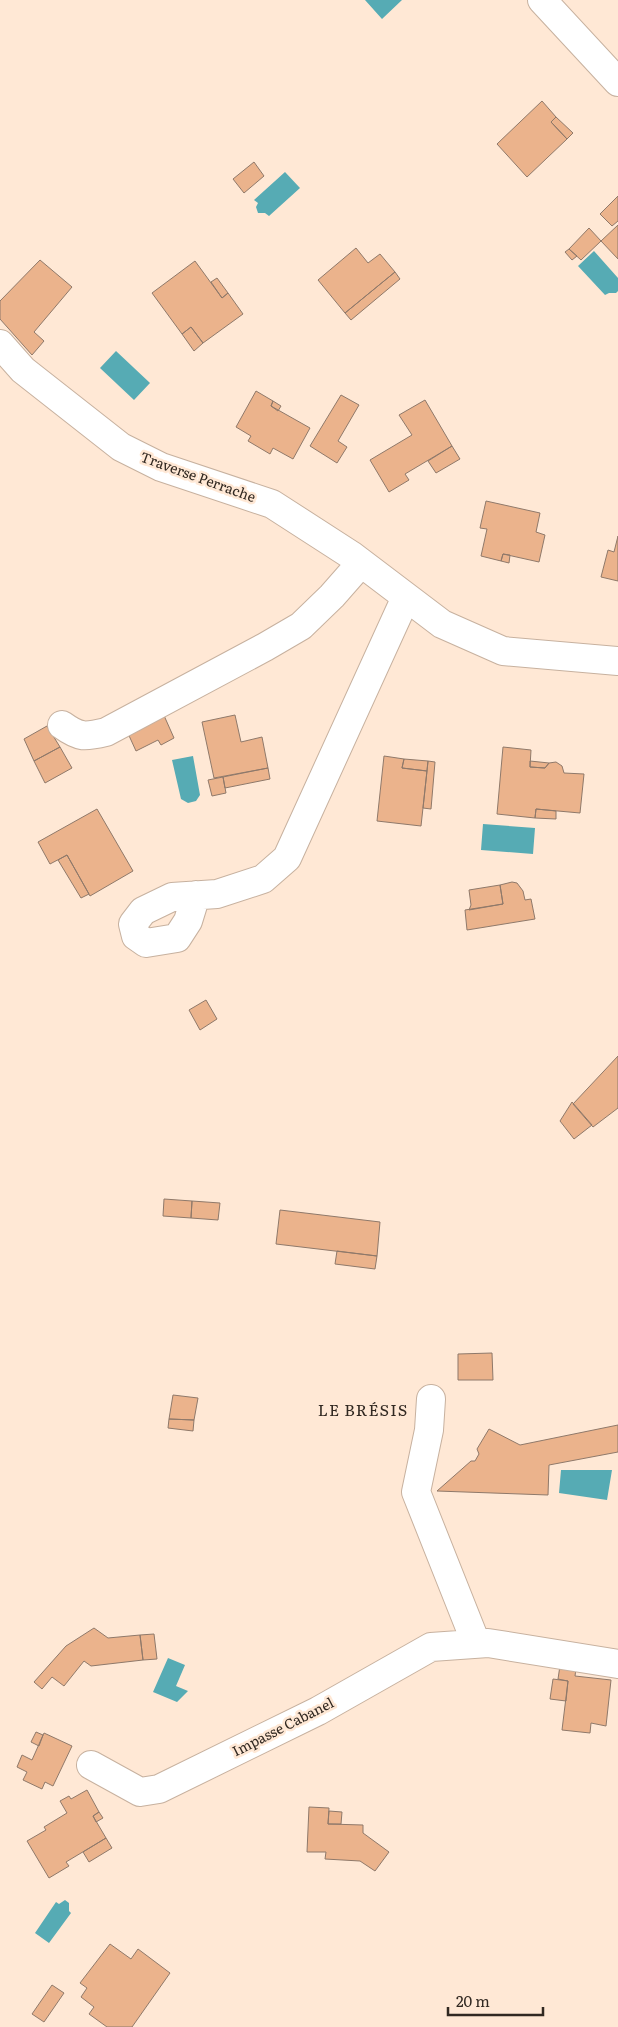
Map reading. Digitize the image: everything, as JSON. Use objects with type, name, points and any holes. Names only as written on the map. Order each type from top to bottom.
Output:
[{"type":"street","points":[[542,0],[618,82]]},
{"type":"street","name":"Traverse Perrache","points":[[0,344],[23,370],[121,447],[161,467],[272,504],[361,563],[442,624],[503,651],[618,660]]},
{"type":"street","points":[[62,726],[75,735],[88,737],[106,732],[265,648],[301,626],[332,596],[361,563]]},
{"type":"street","points":[[196,895],[217,894],[263,879],[288,858],[406,597]]},
{"type":"street","points":[[431,1399],[429,1430],[416,1492],[476,1643]]},
{"type":"street","name":"Impasse Cabanel","points":[[91,1765],[140,1792],[159,1789],[318,1711],[431,1647],[488,1643],[618,1664]]},
{"type":"water","points":[[365,0],[402,0],[382,19]]},
{"type":"water","points":[[285,172],[300,188],[269,216],[265,213],[258,213],[256,207],[258,203],[254,200]]},
{"type":"water","points":[[594,251],[618,278],[618,291],[616,293],[605,295],[578,266]]},
{"type":"water","points":[[116,351],[150,383],[134,400],[100,368]]},
{"type":"water","points":[[193,756],[200,795],[196,801],[188,803],[181,799],[172,760]]},
{"type":"water","points":[[483,824],[535,828],[533,854],[481,850]]},
{"type":"water","points":[[561,1470],[612,1470],[607,1500],[559,1493]]},
{"type":"water","points":[[168,1658],[185,1665],[176,1686],[188,1691],[177,1702],[153,1692]]},
{"type":"water","points":[[65,1900],[69,1903],[69,1911],[71,1913],[49,1943],[35,1933],[56,1902],[59,1904]]},
{"type":"building","points":[[542,101],[556,117],[551,122],[567,139],[527,177],[497,144]]},
{"type":"building","points":[[556,117],[573,133],[567,139],[551,122]]},
{"type":"building","points":[[254,162],[264,176],[244,193],[233,179]]},
{"type":"building","points":[[618,196],[618,221],[612,226],[600,214]]},
{"type":"building","points":[[618,225],[618,259],[601,241]]},
{"type":"building","points":[[589,228],[601,241],[581,260],[569,249]]},
{"type":"building","points":[[356,248],[368,263],[380,254],[395,272],[345,313],[318,280]]},
{"type":"building","points":[[569,249],[577,256],[572,260],[565,252]]},
{"type":"building","points":[[40,260],[72,287],[34,332],[44,341],[32,355],[0,319],[0,301]]},
{"type":"building","points":[[195,261],[222,298],[228,293],[243,314],[203,343],[191,327],[182,334],[152,293]]},
{"type":"building","points":[[395,272],[400,279],[351,320],[345,313]]},
{"type":"building","points":[[217,278],[228,293],[222,298],[211,282]]},
{"type":"building","points":[[191,327],[203,343],[194,351],[182,334]]},
{"type":"building","points":[[256,391],[273,401],[271,406],[310,428],[293,459],[273,448],[270,454],[248,441],[251,436],[236,427]]},
{"type":"building","points":[[341,395],[359,405],[338,441],[347,447],[337,463],[310,446]]},
{"type":"building","points":[[425,400],[452,446],[405,474],[409,480],[389,492],[370,460],[412,435],[399,415]]},
{"type":"building","points":[[273,401],[281,406],[278,411],[271,406]]},
{"type":"building","points":[[452,446],[460,459],[436,473],[428,461]]},
{"type":"building","points":[[486,501],[540,513],[536,532],[545,535],[539,562],[503,554],[501,561],[481,556],[487,529],[480,528]]},
{"type":"building","points":[[618,536],[618,581],[601,577],[608,550],[614,552]]},
{"type":"building","points":[[503,554],[510,555],[509,563],[501,561]]},
{"type":"building","points":[[162,711],[174,738],[161,745],[158,740],[136,751],[126,729]]},
{"type":"building","points":[[235,715],[241,742],[262,737],[268,768],[214,778],[202,722]]},
{"type":"building","points":[[47,726],[60,747],[34,761],[24,739]]},
{"type":"building","points":[[60,747],[72,768],[45,783],[34,761]]},
{"type":"building","points":[[503,747],[531,750],[530,767],[545,768],[549,763],[556,762],[562,766],[564,773],[584,774],[580,813],[536,809],[535,818],[497,814]]},
{"type":"building","points":[[384,756],[404,759],[402,768],[427,771],[421,826],[377,821]]},
{"type":"building","points":[[404,759],[428,761],[427,771],[402,768]]},
{"type":"building","points":[[428,761],[435,762],[431,809],[423,808]]},
{"type":"building","points":[[530,761],[549,763],[545,768],[530,767]]},
{"type":"building","points":[[268,768],[270,779],[225,788],[223,777]]},
{"type":"building","points":[[223,777],[226,793],[212,796],[208,780]]},
{"type":"building","points":[[97,809],[133,871],[90,896],[67,855],[50,864],[38,842]]},
{"type":"building","points":[[536,809],[556,811],[556,819],[535,818]]},
{"type":"building","points":[[67,855],[89,894],[81,898],[58,860]]},
{"type":"building","points":[[512,882],[517,883],[523,891],[525,900],[531,899],[535,919],[467,930],[465,910],[503,904],[500,885]]},
{"type":"building","points":[[500,885],[503,904],[469,910],[471,905],[469,890]]},
{"type":"building","points":[[206,1000],[217,1019],[200,1030],[189,1010]]},
{"type":"building","points":[[618,1056],[618,1108],[593,1127],[573,1104]]},
{"type":"building","points":[[572,1102],[592,1125],[574,1139],[560,1121]]},
{"type":"building","points":[[164,1199],[192,1201],[191,1218],[163,1216]]},
{"type":"building","points":[[192,1201],[220,1203],[218,1220],[191,1218]]},
{"type":"building","points":[[280,1210],[380,1222],[377,1256],[276,1244]]},
{"type":"building","points":[[337,1251],[377,1256],[375,1269],[335,1264]]},
{"type":"building","points":[[492,1353],[493,1380],[458,1380],[458,1354]]},
{"type":"building","points":[[173,1395],[198,1398],[194,1420],[169,1419]]},
{"type":"building","points":[[169,1419],[194,1420],[193,1431],[168,1428]]},
{"type":"building","points":[[618,1425],[618,1452],[549,1465],[548,1495],[437,1491],[471,1461],[475,1461],[479,1454],[477,1449],[489,1429],[520,1445]]},
{"type":"building","points":[[94,1628],[108,1638],[140,1635],[143,1660],[91,1666],[84,1661],[64,1686],[52,1677],[42,1689],[34,1682],[66,1646]]},
{"type":"building","points":[[154,1634],[157,1659],[143,1660],[140,1635]]},
{"type":"building","points":[[561,1659],[577,1661],[575,1676],[611,1680],[606,1726],[591,1723],[590,1733],[562,1730],[568,1681],[558,1679]]},
{"type":"building","points":[[553,1679],[568,1681],[566,1701],[550,1699]]},
{"type":"building","points":[[36,1732],[43,1735],[39,1746],[31,1742]]},
{"type":"building","points":[[44,1733],[72,1746],[53,1786],[45,1782],[42,1789],[23,1780],[27,1772],[17,1767],[22,1755],[32,1760]]},
{"type":"building","points":[[87,1790],[99,1812],[93,1816],[106,1838],[66,1862],[69,1866],[49,1878],[27,1841],[46,1830],[44,1827],[67,1813],[60,1801],[69,1796],[71,1799]]},
{"type":"building","points":[[309,1807],[329,1808],[328,1824],[363,1825],[363,1833],[389,1852],[375,1871],[360,1861],[325,1859],[326,1852],[307,1852]]},
{"type":"building","points":[[329,1811],[342,1812],[341,1824],[328,1824]]},
{"type":"building","points":[[99,1812],[103,1818],[96,1822],[93,1816]]},
{"type":"building","points":[[106,1838],[112,1848],[89,1862],[83,1852]]},
{"type":"building","points":[[110,1944],[131,1959],[138,1949],[170,1973],[132,2027],[107,2027],[89,2014],[94,2007],[81,1997],[87,1988],[80,1983]]},
{"type":"building","points":[[52,1985],[64,1993],[44,2022],[32,2014]]},
{"type":"district","name":"LE BRÉSIS","points":[[363,1410]]}]
